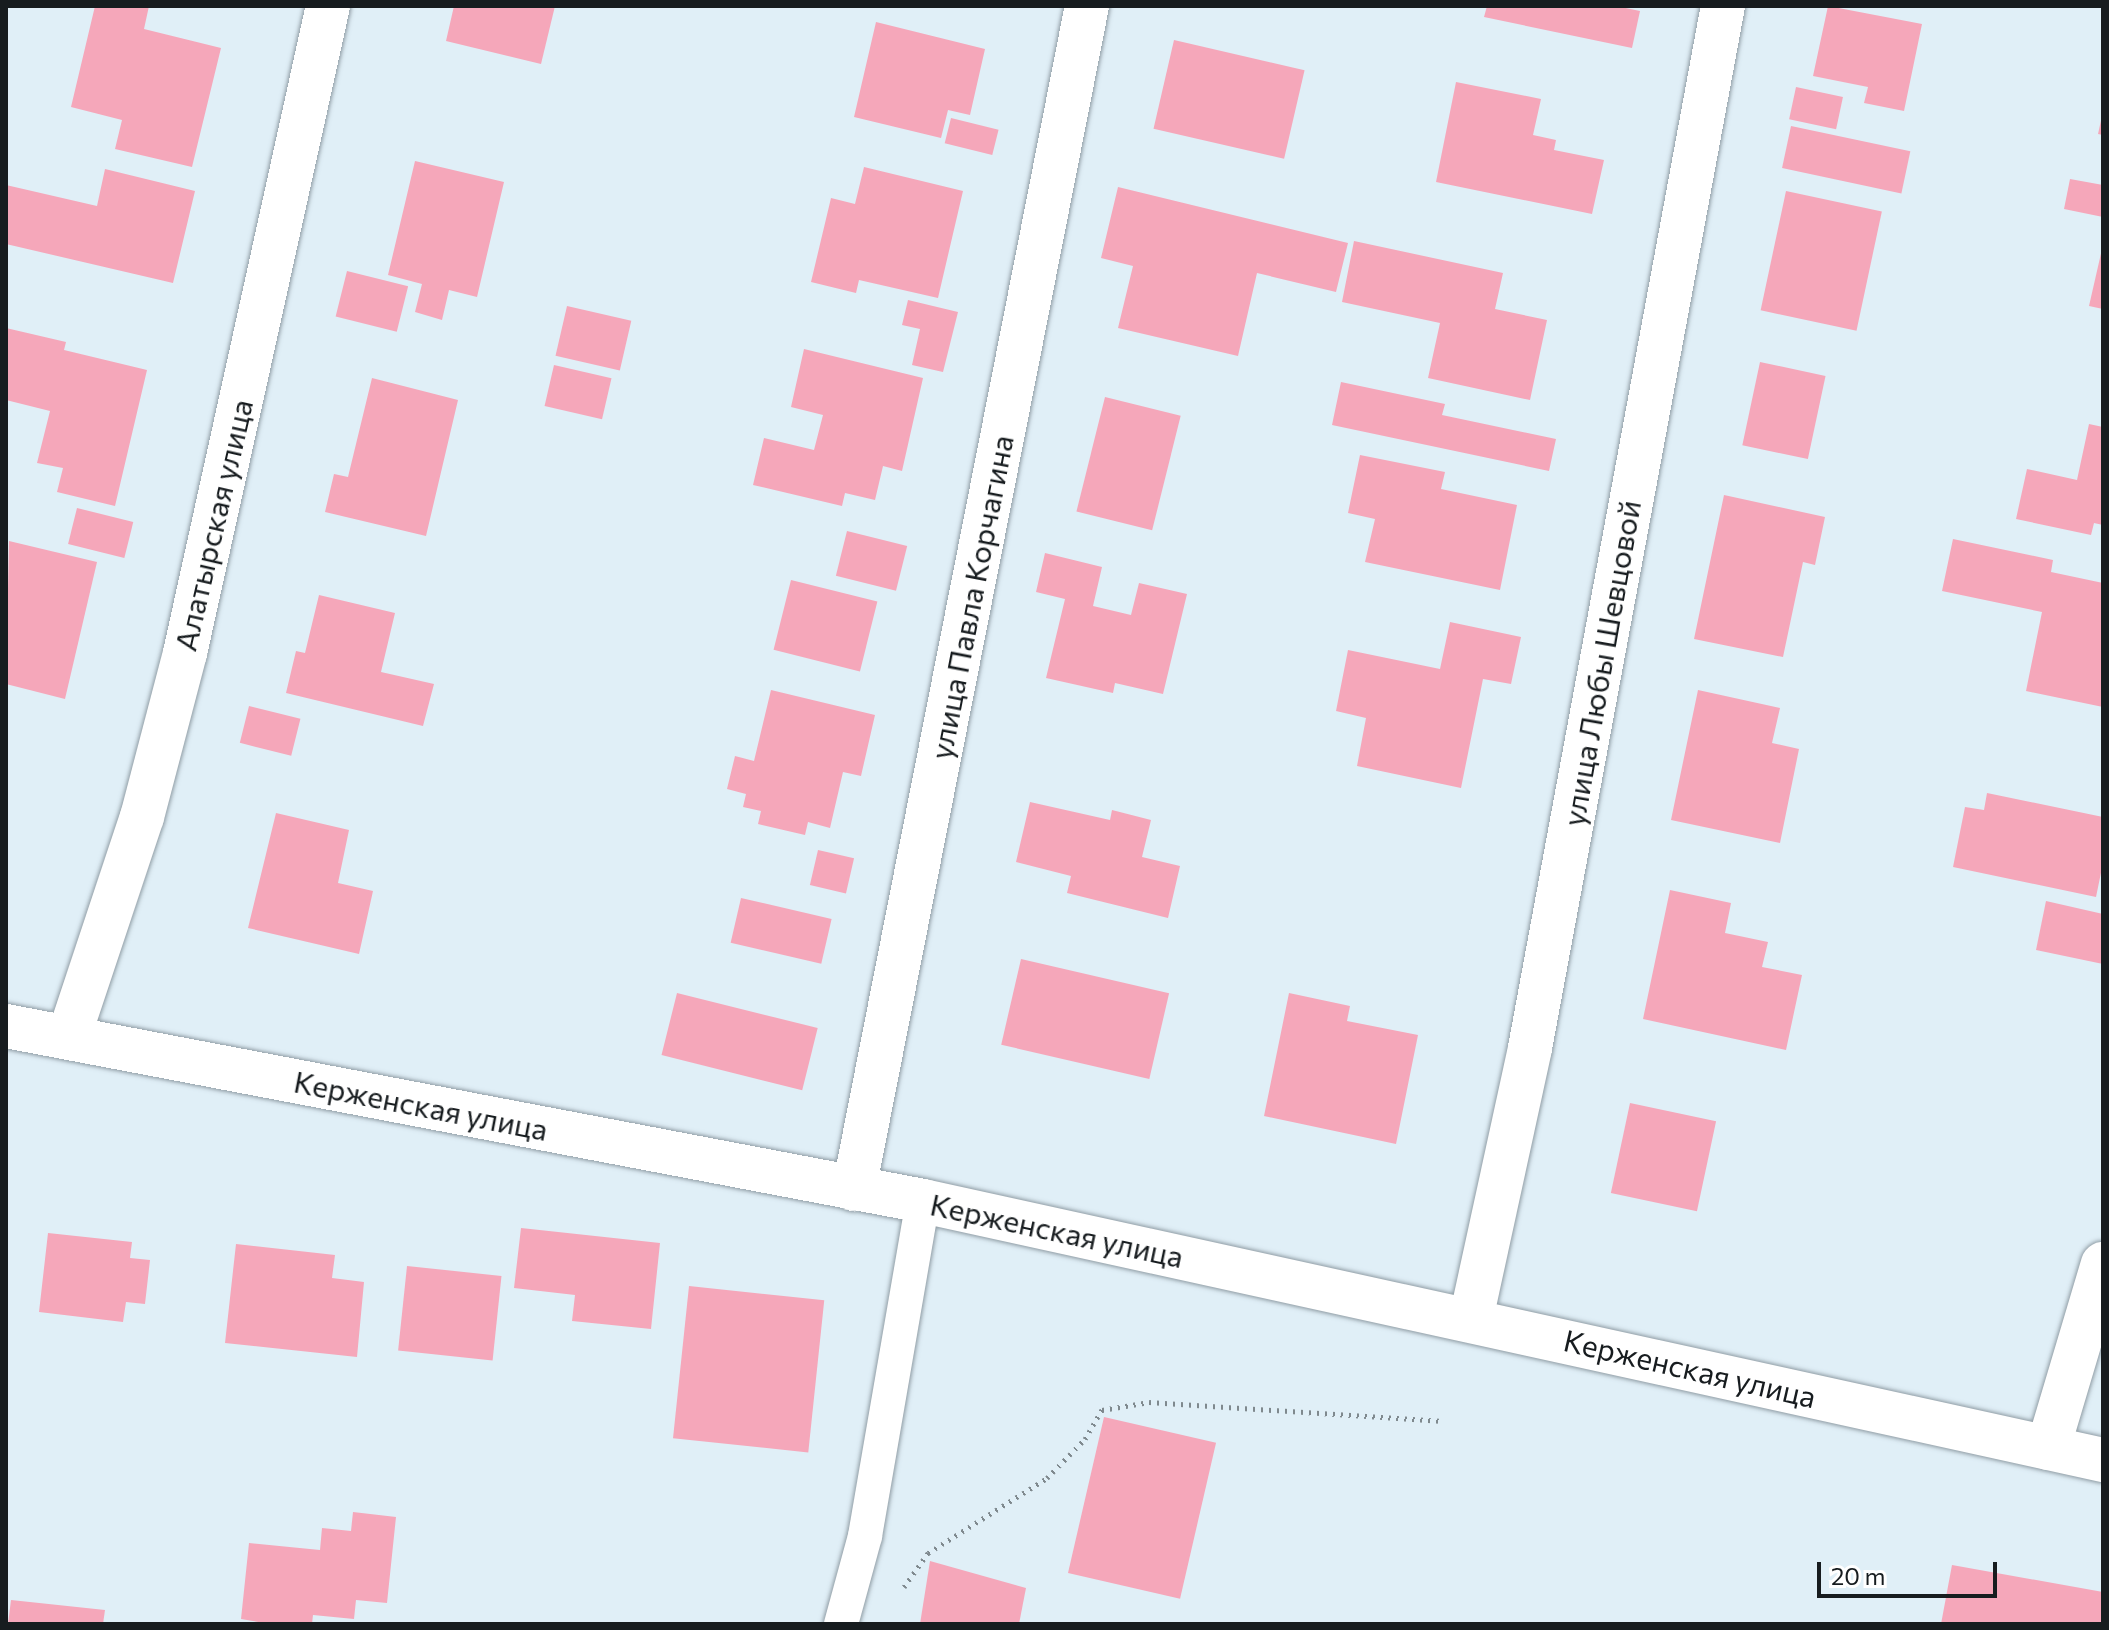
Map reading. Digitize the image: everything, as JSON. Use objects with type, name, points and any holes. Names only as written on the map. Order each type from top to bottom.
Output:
[{"type":"street","name":"Алатырская улица","points":[[69,1036],[142,817],[185,653],[328,6]]},
{"type":"street","name":"улица Павла Корчагина","points":[[854,1189],[1087,6]]},
{"type":"street","name":"улица Любы Шевцовой","points":[[1471,1319],[1530,1048],[1723,6]]},
{"type":"street","name":"Керженская улица","points":[[6,1026],[923,1201],[2103,1460]]},
{"type":"street","points":[[2048,1448],[2103,1264]]},
{"type":"lane","points":[[841,1624],[865,1536],[923,1201]]},
{"type":"path","points":[[898,1596],[928,1553],[1047,1478],[1085,1439],[1102,1410],[1149,1402],[1443,1421]]},
{"type":"building","points":[[95,6],[149,6],[144,29],[221,48],[192,167],[115,149],[122,120],[71,107]]},
{"type":"building","points":[[454,6],[555,6],[541,64],[446,41]]},
{"type":"building","points":[[1487,6],[1616,6],[1640,11],[1632,48],[1484,17]]},
{"type":"building","points":[[1828,6],[1922,24],[1904,111],[1864,103],[1868,87],[1813,76]]},
{"type":"building","points":[[876,22],[985,49],[970,115],[948,110],[941,138],[854,117]]},
{"type":"building","points":[[1174,40],[1305,70],[1284,159],[1154,129]]},
{"type":"building","points":[[1456,82],[1541,99],[1533,135],[1556,140],[1554,150],[1604,160],[1592,214],[1436,182]]},
{"type":"building","points":[[1796,87],[1843,97],[1836,129],[1789,119]]},
{"type":"building","points":[[2103,116],[2103,135],[2098,134]]},
{"type":"building","points":[[951,118],[999,130],[992,155],[945,143]]},
{"type":"building","points":[[1791,126],[1910,151],[1901,193],[1782,168]]},
{"type":"building","points":[[415,161],[504,182],[477,297],[449,290],[442,320],[415,312],[422,284],[388,275]]},
{"type":"building","points":[[864,167],[963,191],[938,298],[859,280],[856,293],[811,282],[831,198],[855,204]]},
{"type":"building","points":[[105,169],[195,191],[173,283],[6,244],[6,185],[97,206]]},
{"type":"building","points":[[2070,179],[2103,185],[2103,217],[2064,209]]},
{"type":"building","points":[[1118,187],[1348,243],[1336,292],[1257,273],[1238,356],[1118,328],[1133,266],[1101,258]]},
{"type":"building","points":[[1786,191],[1882,211],[1856,331],[1761,310]]},
{"type":"building","points":[[1354,241],[1503,273],[1495,309],[1547,320],[1530,400],[1428,378],[1440,323],[1342,302]]},
{"type":"building","points":[[2103,250],[2103,309],[2089,306]]},
{"type":"building","points":[[347,271],[408,286],[397,332],[336,317]]},
{"type":"building","points":[[908,300],[958,312],[943,372],[912,365],[920,329],[902,325]]},
{"type":"building","points":[[567,306],[631,321],[620,371],[556,356]]},
{"type":"building","points":[[6,328],[66,342],[64,350],[147,370],[115,506],[57,492],[63,468],[37,463],[50,411],[6,400]]},
{"type":"building","points":[[804,349],[923,378],[902,471],[883,466],[875,500],[845,493],[842,506],[753,485],[764,438],[814,450],[823,415],[791,407]]},
{"type":"building","points":[[1760,362],[1826,376],[1808,459],[1742,445]]},
{"type":"building","points":[[554,365],[611,378],[602,419],[545,406]]},
{"type":"building","points":[[372,378],[458,400],[426,536],[325,512],[334,474],[348,477]]},
{"type":"building","points":[[1341,382],[1445,404],[1442,415],[1556,439],[1549,471],[1332,425]]},
{"type":"building","points":[[1105,397],[1181,416],[1152,530],[1076,511]]},
{"type":"building","points":[[2089,424],[2103,427],[2103,525],[2094,523],[2091,535],[2016,519],[2027,469],[2077,480]]},
{"type":"building","points":[[1360,455],[1445,472],[1441,489],[1517,505],[1500,590],[1365,562],[1375,519],[1348,513]]},
{"type":"building","points":[[1724,495],[1825,517],[1815,565],[1803,562],[1783,657],[1694,639]]},
{"type":"building","points":[[77,508],[133,522],[124,558],[68,544]]},
{"type":"building","points":[[847,531],[907,546],[896,591],[836,576]]},
{"type":"building","points":[[1953,539],[2053,560],[2051,572],[2103,583],[2103,707],[2026,691],[2042,612],[1942,591]]},
{"type":"building","points":[[9,541],[97,562],[65,699],[6,684]]},
{"type":"building","points":[[1045,553],[1102,567],[1093,606],[1131,615],[1139,583],[1187,594],[1163,694],[1115,683],[1113,693],[1046,678],[1065,599],[1036,592]]},
{"type":"building","points":[[791,580],[877,602],[860,671],[774,650]]},
{"type":"building","points":[[319,595],[395,613],[381,672],[434,684],[423,726],[286,693],[296,651],[305,653]]},
{"type":"building","points":[[1450,622],[1521,637],[1511,684],[1483,679],[1461,788],[1357,766],[1366,718],[1336,711],[1348,650],[1440,669]]},
{"type":"building","points":[[771,690],[875,715],[861,776],[843,772],[830,828],[808,822],[805,835],[758,824],[761,811],[743,807],[746,794],[727,789],[735,756],[754,761]]},
{"type":"building","points":[[1698,690],[1780,708],[1772,743],[1799,749],[1780,843],[1671,820]]},
{"type":"building","points":[[249,706],[300,719],[291,756],[240,743]]},
{"type":"building","points":[[1987,793],[2103,817],[2103,863],[2096,897],[1953,867],[1965,807],[1984,810]]},
{"type":"building","points":[[1030,802],[1110,820],[1112,810],[1151,820],[1142,857],[1180,866],[1168,918],[1067,893],[1071,876],[1016,862]]},
{"type":"building","points":[[276,813],[349,830],[338,883],[373,891],[359,954],[248,928]]},
{"type":"building","points":[[818,850],[854,858],[846,893],[810,885]]},
{"type":"building","points":[[1670,890],[1731,903],[1725,933],[1768,942],[1762,967],[1802,975],[1786,1050],[1643,1019]]},
{"type":"building","points":[[741,898],[832,919],[821,964],[731,943]]},
{"type":"building","points":[[2046,901],[2103,914],[2103,964],[2036,950]]},
{"type":"building","points":[[1021,959],[1169,993],[1149,1079],[1001,1045]]},
{"type":"building","points":[[677,993],[818,1028],[802,1090],[662,1055]]},
{"type":"building","points":[[1289,993],[1350,1006],[1347,1021],[1418,1035],[1396,1144],[1264,1116]]},
{"type":"building","points":[[1630,1103],[1716,1121],[1697,1211],[1611,1193]]},
{"type":"building","points":[[521,1228],[660,1243],[651,1329],[572,1321],[575,1295],[514,1288]]},
{"type":"building","points":[[48,1233],[132,1242],[130,1258],[150,1260],[145,1304],[126,1302],[123,1322],[39,1312]]},
{"type":"building","points":[[236,1244],[335,1255],[332,1278],[364,1282],[357,1357],[225,1343]]},
{"type":"building","points":[[407,1266],[501,1276],[493,1360],[398,1351]]},
{"type":"building","points":[[689,1286],[824,1300],[808,1452],[673,1438]]},
{"type":"building","points":[[1104,1417],[1216,1443],[1180,1599],[1068,1573]]},
{"type":"building","points":[[353,1512],[396,1517],[387,1603],[356,1600],[354,1619],[313,1615],[312,1624],[270,1624],[241,1619],[249,1543],[320,1550],[322,1528],[351,1531]]},
{"type":"building","points":[[930,1561],[1026,1588],[1019,1624],[920,1624]]},
{"type":"building","points":[[1952,1565],[2103,1592],[2103,1624],[1941,1624]]},
{"type":"building","points":[[11,1600],[105,1610],[103,1624],[8,1624]]}]
